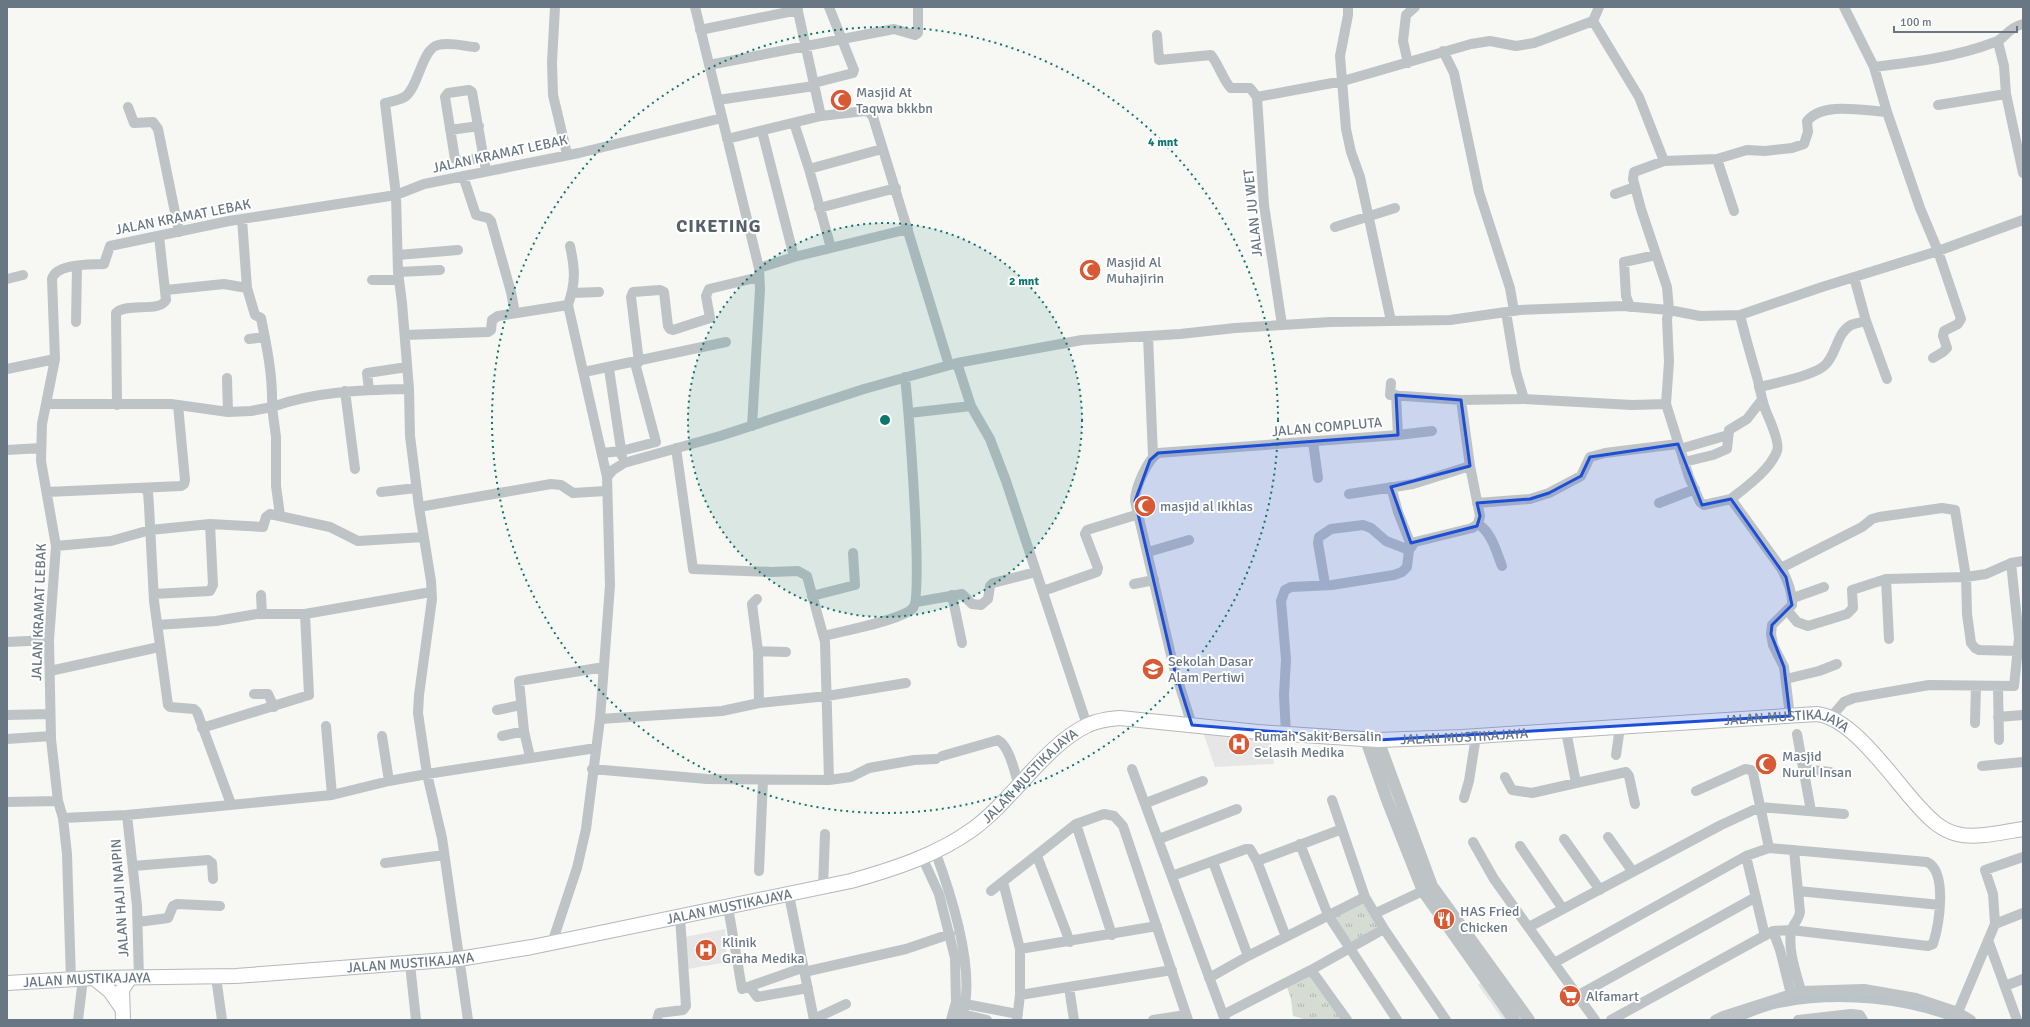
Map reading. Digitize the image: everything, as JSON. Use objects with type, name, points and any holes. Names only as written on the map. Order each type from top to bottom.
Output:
[{"type":"main road","name":"JALAN MUSTIKAJAYA","points":[[7,982],[216,977],[410,964],[459,959],[552,943],[823,887],[878,873],[936,851],[973,829],[1000,806],[1058,746],[1087,725],[1108,719],[1120,718],[1286,734],[1372,740],[1476,736],[1817,714],[1831,718],[1853,732],[1911,799],[1940,827],[1958,834],[1970,836],[2023,829]]},
{"type":"main road","points":[[83,979],[110,991],[122,1013]]},
{"type":"main road","points":[[122,1013],[122,990],[134,979]]},
{"type":"street","points":[[555,7],[552,81],[567,154]]},
{"type":"street","points":[[695,7],[759,272],[760,289],[752,426]]},
{"type":"street","points":[[718,100],[814,84],[853,73],[854,70],[829,7]]},
{"type":"street","points":[[709,65],[894,29],[915,35],[918,33],[919,28],[918,7]]},
{"type":"street","points":[[1348,7],[1348,15],[1340,56],[1346,129],[1351,152],[1360,177],[1392,321]]},
{"type":"street","points":[[1408,63],[1403,41],[1406,14],[1415,7]]},
{"type":"street","points":[[1156,35],[1159,60],[1210,55],[1223,73],[1228,86],[1231,88],[1250,88],[1257,96],[1343,80],[1408,63],[1443,51],[1490,41],[1516,46],[1534,42],[1593,21],[1599,7]]},
{"type":"street","points":[[1844,7],[1874,67],[1920,208],[1938,251],[1961,319],[1958,324],[1944,331],[1943,336],[1947,348],[1933,358]]},
{"type":"street","points":[[700,30],[798,8],[821,116]]},
{"type":"street","points":[[1593,21],[1639,96],[1664,161]]},
{"type":"street","points":[[1874,67],[1935,59],[1998,42],[2005,33],[2015,26],[2023,24]]},
{"type":"street","points":[[1998,42],[2004,66],[2006,94],[2021,157],[2023,173]]},
{"type":"street","points":[[468,1020],[444,855],[427,774],[418,707],[432,592],[416,488],[410,436],[409,389],[405,335],[398,276],[396,195],[386,103],[402,98],[408,94],[428,53],[437,45],[451,44],[475,47]]},
{"type":"street","points":[[1443,51],[1454,73],[1479,192],[1510,288],[1510,312],[1516,372],[1524,400]]},
{"type":"street","points":[[484,158],[459,161],[454,159],[445,97],[450,92],[469,90],[472,92],[479,126],[484,158],[486,171]]},
{"type":"street","points":[[1938,105],[2006,94]]},
{"type":"street","name":"JALAN JU WET","points":[[1257,96],[1264,205],[1282,325]]},
{"type":"street","points":[[128,107],[134,123],[153,122],[158,129],[179,232]]},
{"type":"street","points":[[1740,315],[1761,401],[1772,426],[1778,447],[1756,479],[1731,499],[1704,505],[1700,502],[1688,477],[1666,404],[1668,362],[1667,319],[1669,310],[1667,287],[1635,187],[1633,179],[1634,172],[1664,161],[1716,159],[1747,150],[1765,151],[1792,148],[1804,144],[1808,132],[1807,121],[1812,114],[1827,108],[1888,112]]},
{"type":"street","points":[[727,139],[821,116],[864,111],[869,112],[873,117],[882,149],[953,364],[971,406],[990,439],[1020,521],[1087,725]]},
{"type":"street","name":"JALAN KRAMAT LEBAK","points":[[78,1020],[83,979],[63,818],[58,800],[51,736],[49,640],[56,546],[41,461],[42,424],[55,359],[52,279],[57,271],[77,266],[104,264],[108,247],[242,219],[396,195],[412,187],[607,147],[641,137],[722,118]]},
{"type":"street","points":[[794,123],[809,168],[830,248]]},
{"type":"street","points":[[450,130],[479,126]]},
{"type":"street","points":[[762,131],[794,257]]},
{"type":"street","points":[[809,168],[882,149]]},
{"type":"street","points":[[1716,159],[1734,211]]},
{"type":"street","points":[[463,176],[476,215],[488,218],[491,221],[511,292],[515,313]]},
{"type":"street","points":[[1615,194],[1635,187]]},
{"type":"street","points":[[819,208],[896,188]]},
{"type":"street","points":[[1334,227],[1395,208]]},
{"type":"street","points":[[242,219],[247,288],[255,315],[261,318],[271,368],[272,407],[276,437],[276,486],[280,516]]},
{"type":"street","points":[[606,477],[613,470],[624,463],[752,426],[905,377],[953,364],[1082,340],[1282,325],[1450,320],[1510,312],[1630,307],[1669,310],[1700,316],[1740,315],[1938,251],[2023,220]]},
{"type":"street","points":[[602,452],[621,451],[656,442],[637,362],[632,297],[633,292],[660,290],[664,292],[668,326],[671,330],[710,318],[706,296],[709,289],[759,272],[794,257],[908,229]]},
{"type":"street","points":[[117,405],[116,313],[123,309],[164,304],[166,300],[166,290],[158,236]]},
{"type":"street","points":[[552,943],[577,868],[586,829],[592,769],[600,719],[610,585],[606,477],[602,452],[568,305],[572,293],[575,271],[570,246]]},
{"type":"street","points":[[398,255],[458,250]]},
{"type":"street","points":[[1630,307],[1626,296],[1624,262],[1656,255]]},
{"type":"street","points":[[76,322],[77,266]]},
{"type":"street","points":[[372,280],[440,270]]},
{"type":"street","points":[[7,279],[23,275]]},
{"type":"street","points":[[1854,277],[1866,321],[1887,379]]},
{"type":"street","points":[[166,290],[224,284],[247,288]]},
{"type":"street","points":[[572,293],[599,292]]},
{"type":"street","points":[[405,335],[488,332],[491,330],[492,320],[494,317],[568,305]]},
{"type":"street","points":[[1759,388],[1796,378],[1824,366],[1836,351],[1842,333],[1851,326],[1866,321]]},
{"type":"street","points":[[1148,336],[1153,456],[1136,492],[1135,501],[1174,668],[1192,725]]},
{"type":"street","points":[[249,339],[265,337]]},
{"type":"street","points":[[584,372],[609,369],[726,342]]},
{"type":"street","points":[[7,369],[55,359]]},
{"type":"street","points":[[369,390],[367,373],[407,367]]},
{"type":"street","points":[[609,369],[624,463]]},
{"type":"street","points":[[824,636],[900,615],[913,608],[916,602],[918,579],[909,413],[905,377]]},
{"type":"street","points":[[227,378],[228,412]]},
{"type":"street","name":"JALAN COMPLUTA","points":[[1153,456],[1158,453],[1398,436],[1396,395],[1390,395],[1391,383]]},
{"type":"street","points":[[46,404],[156,404],[178,405],[228,412],[251,411],[272,407],[284,402],[345,391],[409,389]]},
{"type":"street","points":[[345,391],[355,468]]},
{"type":"street","points":[[1396,395],[1461,400],[1524,400],[1632,405],[1666,404]]},
{"type":"street","points":[[1410,547],[1415,542],[1472,528],[1478,524],[1480,516],[1470,466],[1461,400]]},
{"type":"street","points":[[1684,462],[1713,455],[1727,449],[1729,430],[1747,418],[1761,401]]},
{"type":"street","points":[[46,492],[145,489],[181,486],[184,484],[178,405]]},
{"type":"street","points":[[909,413],[971,406]]},
{"type":"street","points":[[1398,436],[1432,431]]},
{"type":"street","points":[[1477,503],[1530,499],[1549,493],[1581,476],[1590,457],[1605,453],[1679,446],[1728,435]]},
{"type":"street","points":[[1313,442],[1318,478]]},
{"type":"street","points":[[7,450],[41,448]]},
{"type":"street","points":[[676,448],[693,569],[802,572],[807,576],[824,636],[829,780]]},
{"type":"street","points":[[1349,494],[1412,484],[1470,466]]},
{"type":"street","points":[[419,507],[551,484],[562,485],[573,493],[606,491]]},
{"type":"street","points":[[1286,734],[1284,695],[1286,659],[1282,596],[1285,590],[1291,587],[1341,584],[1398,574],[1407,567],[1410,547],[1391,487]]},
{"type":"street","points":[[381,492],[416,488]]},
{"type":"street","points":[[145,489],[148,492],[154,594],[159,647],[168,706],[194,709],[197,712],[231,804]]},
{"type":"street","points":[[1659,503],[1695,490]]},
{"type":"street","points":[[1731,499],[1782,568],[1793,598],[1792,605],[1772,625],[1771,634],[1773,645],[1781,658],[1786,679],[1790,716]]},
{"type":"street","points":[[1782,568],[1862,527],[1872,518],[1942,508],[1955,510],[1966,578],[1967,614],[1971,643],[1979,650],[2020,657]]},
{"type":"street","points":[[1043,591],[1097,572],[1098,568],[1086,534],[1087,530],[1138,514]]},
{"type":"street","points":[[56,546],[110,541],[150,530],[210,524],[263,527],[268,515],[280,516],[330,527],[358,541],[424,537]]},
{"type":"street","points":[[154,594],[210,591],[213,585],[210,524]]},
{"type":"street","points":[[1478,524],[1485,528],[1489,534],[1502,566]]},
{"type":"street","points":[[1325,584],[1318,543],[1319,537],[1331,529],[1363,525],[1369,527],[1386,541],[1410,547]]},
{"type":"street","points":[[1148,552],[1189,540]]},
{"type":"street","points":[[812,596],[855,585],[853,553]]},
{"type":"street","points":[[1787,610],[1802,625],[1808,626],[1847,614],[1853,608],[1852,590],[1886,580],[1966,578],[1986,574],[2011,563],[2023,561]]},
{"type":"street","points":[[1831,718],[1844,702],[1854,698],[1929,685],[2019,687],[2020,657],[2011,563]]},
{"type":"street","points":[[916,602],[952,595],[965,595],[972,604],[981,605],[988,599],[990,586],[993,584],[1036,572]]},
{"type":"street","points":[[1134,584],[1154,580]]},
{"type":"street","points":[[1886,580],[1890,638]]},
{"type":"street","points":[[1793,598],[1824,587]]},
{"type":"street","points":[[157,625],[216,621],[262,614],[305,614],[432,592]]},
{"type":"street","points":[[261,595],[262,614]]},
{"type":"street","points":[[952,595],[962,642]]},
{"type":"street","points":[[757,599],[752,604],[752,614],[758,651],[759,703]]},
{"type":"street","points":[[202,728],[309,695],[305,614]]},
{"type":"street","points":[[7,642],[49,640]]},
{"type":"street","points":[[50,671],[159,647]]},
{"type":"street","points":[[758,651],[786,652]]},
{"type":"street","points":[[1786,679],[1819,671],[1837,664]]},
{"type":"street","points":[[530,758],[524,731],[520,680],[604,667]]},
{"type":"street","points":[[600,719],[695,714],[722,711],[759,703],[827,696],[906,684]]},
{"type":"street","points":[[1975,723],[1976,686]]},
{"type":"street","points":[[1998,686],[1999,740]]},
{"type":"street","points":[[254,694],[268,694],[274,706]]},
{"type":"street","points":[[498,710],[521,705]]},
{"type":"street","points":[[7,715],[50,714]]},
{"type":"street","points":[[1998,717],[2023,715]]},
{"type":"street","points":[[326,726],[332,795]]},
{"type":"street","points":[[1616,755],[1620,727]]},
{"type":"street","points":[[1566,730],[1576,783]]},
{"type":"street","points":[[502,736],[524,731]]},
{"type":"street","points":[[1797,734],[1811,811]]},
{"type":"street","points":[[7,739],[51,736]]},
{"type":"street","points":[[382,736],[389,781]]},
{"type":"street","points":[[1464,798],[1469,781],[1476,736]]},
{"type":"street","points":[[592,769],[707,779],[829,780],[851,777],[869,768],[939,757],[998,740],[1004,745],[1012,762],[1019,786]]},
{"type":"street","points":[[1372,740],[1428,888],[1514,1020]]},
{"type":"street","points":[[63,818],[127,815],[332,795],[389,781],[427,774],[596,748]]},
{"type":"street","points":[[1982,766],[2023,762]]},
{"type":"street","points":[[1132,769],[1146,803],[1224,1017],[1349,950],[1384,929]]},
{"type":"street","points":[[1696,791],[1749,769],[1753,773],[1769,848]]},
{"type":"street","points":[[1803,769],[1830,772]]},
{"type":"street","points":[[1505,777],[1512,790],[1532,793],[1626,772],[1630,776],[1635,804]]},
{"type":"street","points":[[758,871],[763,780]]},
{"type":"street","points":[[1146,803],[1203,781]]},
{"type":"street","points":[[7,802],[58,800]]},
{"type":"street","points":[[1332,800],[1365,897],[1376,913],[1384,929],[1446,1020]]},
{"type":"street","points":[[1528,927],[1721,825],[1760,807],[1844,814]]},
{"type":"street","points":[[1158,839],[1237,809]]},
{"type":"street","points":[[991,891],[1076,824],[1109,814],[1114,816],[1123,826],[1187,1018],[1153,1020]]},
{"type":"street","name":"JALAN HAJI NAIPIN","points":[[127,815],[138,922],[134,979]]},
{"type":"street","points":[[1076,824],[1112,935]]},
{"type":"street","points":[[1257,861],[1342,828]]},
{"type":"street","points":[[823,887],[825,834]]},
{"type":"street","points":[[1608,837],[1633,872]]},
{"type":"street","points":[[1564,840],[1600,890]]},
{"type":"street","points":[[1473,842],[1494,879],[1595,1020]]},
{"type":"street","points":[[1300,844],[1328,916],[1349,950],[1397,1020]]},
{"type":"street","points":[[1520,846],[1563,909]]},
{"type":"street","points":[[1554,963],[1746,856],[1769,848],[1926,862],[1932,865],[1936,870],[1940,905],[1939,924],[1934,944],[1928,946],[1791,930],[1769,933],[1611,1020]]},
{"type":"street","points":[[1172,876],[1248,849],[1253,852],[1257,861],[1286,937]]},
{"type":"street","points":[[1794,850],[1799,918],[1791,930],[1790,944],[1796,992]]},
{"type":"street","points":[[936,851],[943,871],[963,946],[967,985],[959,1012]]},
{"type":"street","points":[[385,863],[444,855]]},
{"type":"street","points":[[1037,856],[1070,942]]},
{"type":"street","points":[[1746,856],[1756,897],[1769,933],[1780,950],[1796,992]]},
{"type":"street","points":[[922,857],[940,894],[950,934],[955,958],[959,1012]]},
{"type":"street","points":[[1958,1012],[1995,924],[1993,894],[1985,870],[2023,857]]},
{"type":"street","points":[[133,866],[208,860],[212,863],[213,879]]},
{"type":"street","points":[[1213,862],[1248,956]]},
{"type":"street","points":[[930,875],[943,871]]},
{"type":"street","points":[[959,1012],[1017,1017],[1020,995],[1020,949],[1003,882]]},
{"type":"street","points":[[1376,913],[1428,888]]},
{"type":"street","points":[[1428,888],[1529,1020]]},
{"type":"street","points":[[1798,891],[1940,905]]},
{"type":"street","points":[[789,895],[814,1019],[846,1004]]},
{"type":"street","points":[[1209,978],[1248,956],[1365,897]]},
{"type":"street","points":[[1577,996],[1756,897]]},
{"type":"street","points":[[138,922],[168,918],[173,906],[177,904],[220,906]]},
{"type":"street","points":[[728,906],[741,987],[744,989],[803,970],[906,949],[950,934]]},
{"type":"street","points":[[1995,924],[2023,914]]},
{"type":"street","points":[[657,1020],[659,1013],[683,1010],[686,1006],[680,917]]},
{"type":"street","points":[[1020,949],[1112,935],[1157,926]]},
{"type":"street","points":[[1988,940],[2017,1020]]},
{"type":"street","points":[[410,964],[416,1020]]},
{"type":"street","points":[[1020,995],[1172,970]]},
{"type":"street","points":[[1311,970],[1347,1020]]},
{"type":"street","points":[[216,977],[222,1020]]},
{"type":"street","points":[[2005,986],[2023,979]]},
{"type":"street","points":[[750,986],[757,997],[808,988]]},
{"type":"street","points":[[1069,987],[1074,1020]]},
{"type":"street","points":[[1715,1020],[1796,992],[1864,989],[1916,998],[1958,1012],[1971,1020]]},
{"type":"street","points":[[959,1012],[987,1020]]},
{"type":"street","points":[[1798,1020],[1851,1014],[1860,1015],[1863,1020]]},
{"type":"highlighted area","points":[[1396,395],[1461,400],[1470,466],[1391,487],[1411,543],[1477,526],[1480,516],[1477,503],[1530,499],[1549,493],[1581,476],[1590,457],[1678,444],[1702,505],[1731,499],[1786,577],[1792,605],[1772,625],[1771,634],[1784,667],[1790,716],[1378,740],[1192,725],[1174,668],[1135,501],[1150,460],[1158,453],[1398,435]]},
{"type":"shaded area","name":"Rumah Sakit Bersalin Selasih Medika","points":[[1202,729],[1270,735],[1274,764],[1215,767]]},
{"type":"shaded area","name":"Klinik Graha Medika","points":[[725,929],[727,962],[688,969],[685,937]]},
{"type":"shaded area","points":[[1490,975],[1521,1020],[1503,1020],[1478,985]]},
{"type":"green space","points":[[1364,901],[1378,928],[1352,943],[1335,917]]},
{"type":"green space","points":[[1309,976],[1342,1020],[1308,1020],[1293,1016],[1291,999],[1287,987]]},
{"type":"waterway","points":[[1732,1020],[1750,1012],[1781,1003],[1826,998],[1872,999],[1895,1002],[1918,1007],[1961,1020]]},
{"type":"place","name":"Masjid At Taqwa bkkbn","points":[[841,100]]},
{"type":"place","name":"Masjid Al Muhajirin","points":[[1090,270]]},
{"type":"place","name":"masjid al Ikhlas","points":[[1145,506]]},
{"type":"place","name":"Sekolah Dasar Alam Pertiwi","points":[[1153,669]]},
{"type":"place","name":"Rumah Sakit Bersalin Selasih Medika","points":[[1239,744]]},
{"type":"place","name":"Masjid Nurul Insan","points":[[1766,764]]},
{"type":"place","name":"HAS Fried Chicken","points":[[1444,919]]},
{"type":"place","name":"Klinik Graha Medika","points":[[706,950]]},
{"type":"place","name":"Alfamart","points":[[1570,996]]},
{"type":"district","name":"CIKETING","points":[[719,226]]}]
